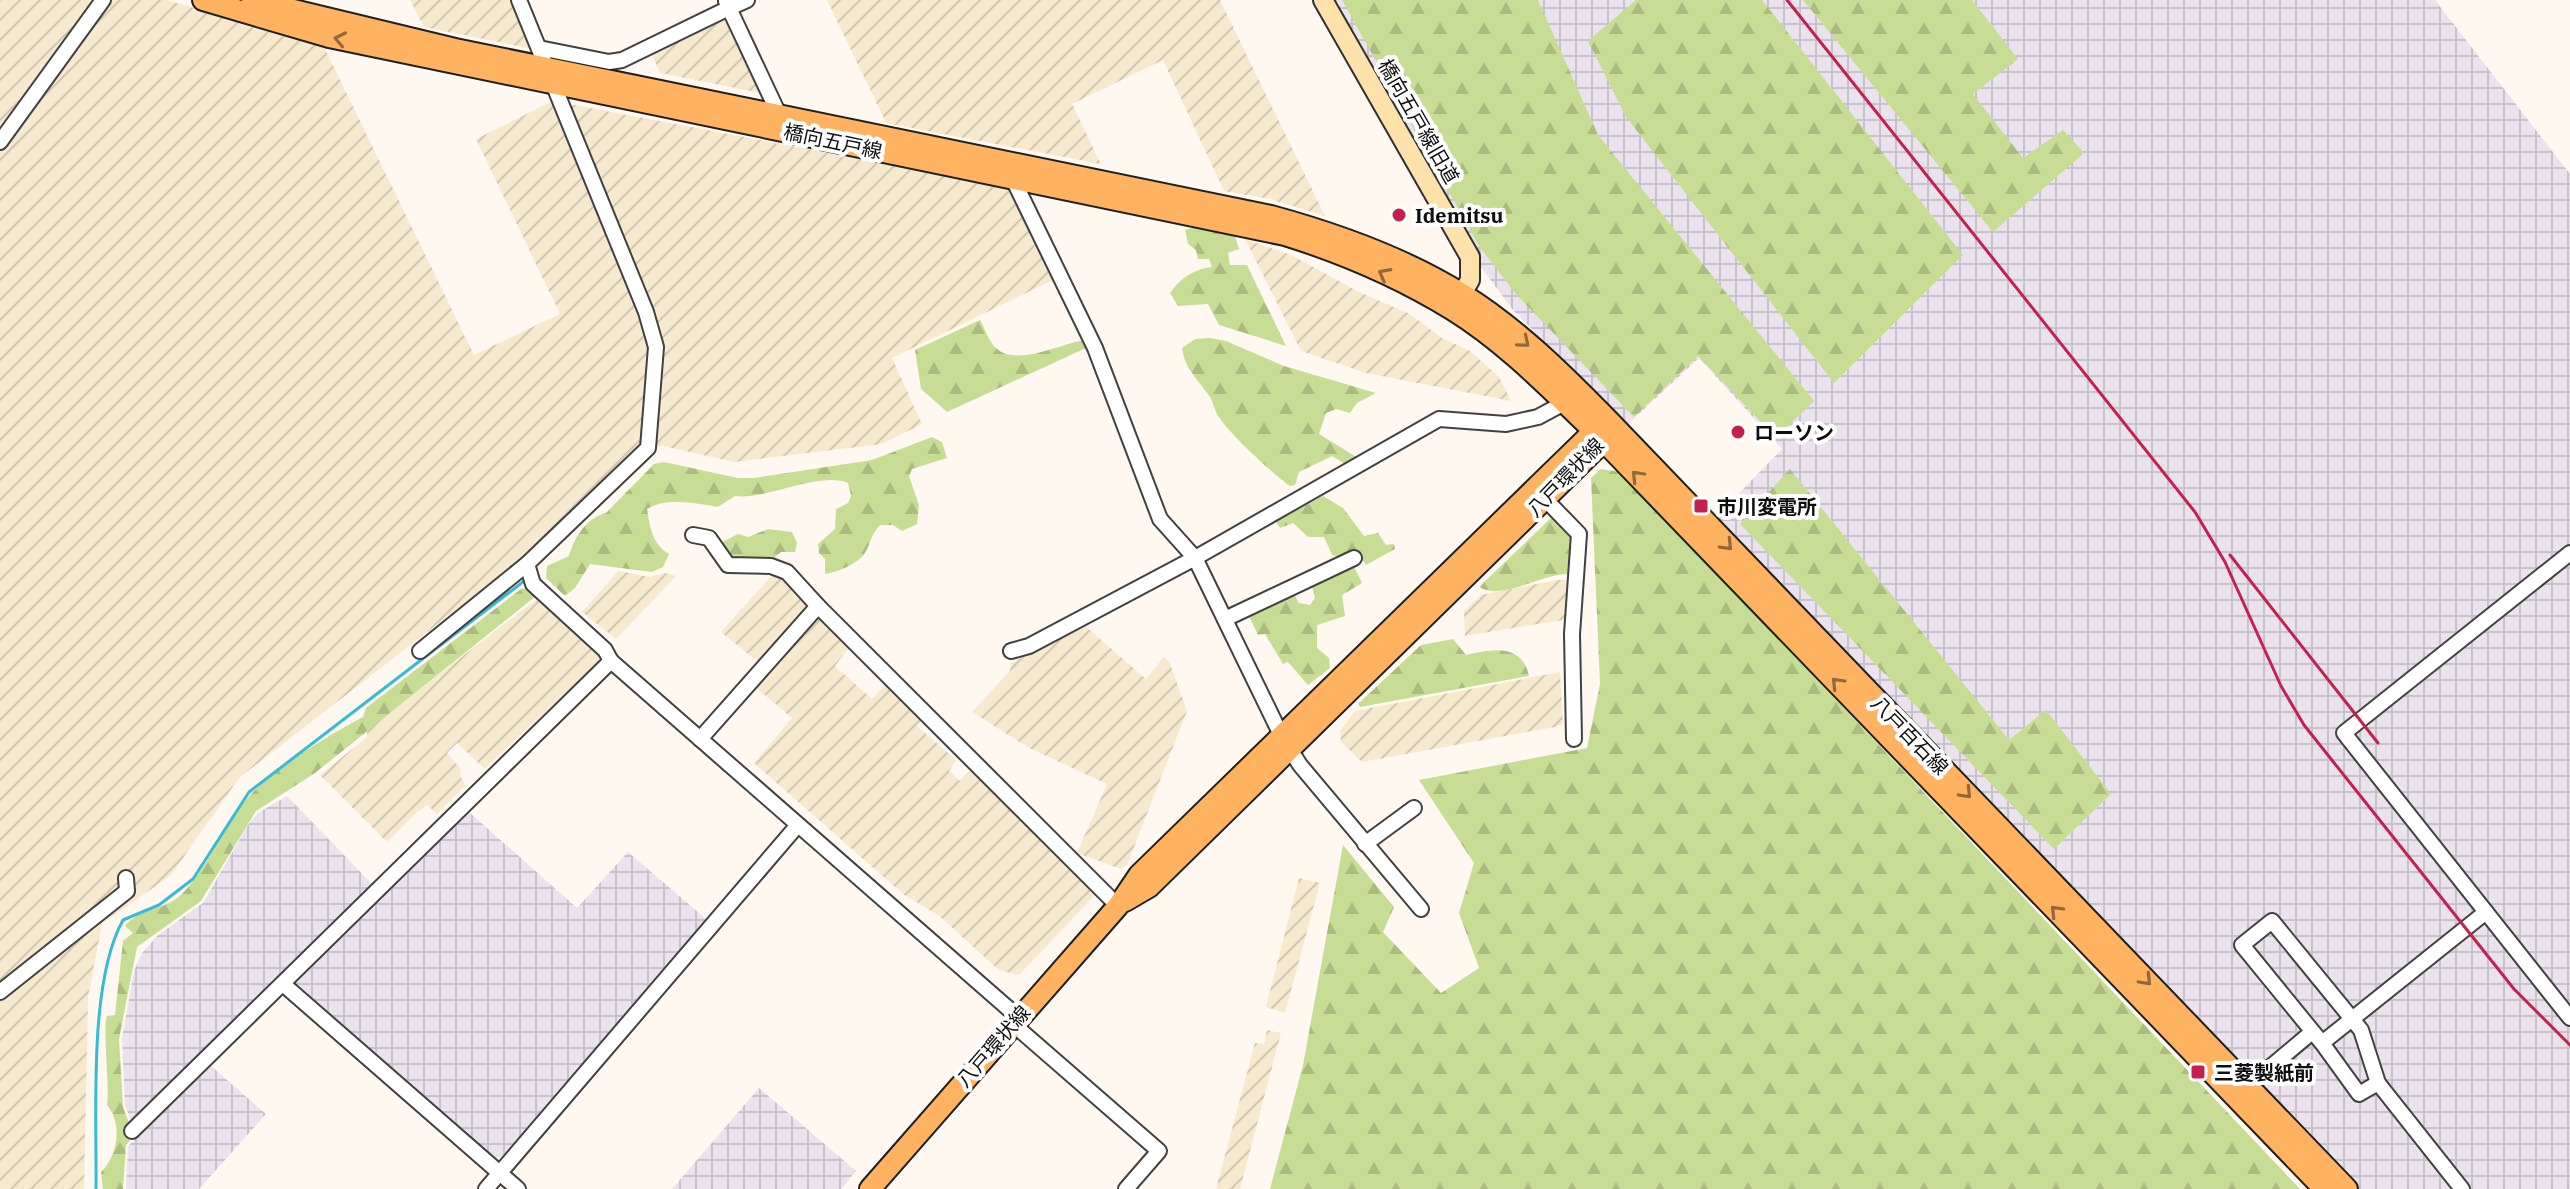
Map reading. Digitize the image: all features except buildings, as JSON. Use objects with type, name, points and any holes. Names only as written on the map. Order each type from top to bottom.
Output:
[{"type":"main road","name":"橋向五戸線","points":[[203,0],[329,37],[555,65]]},
{"type":"main road","name":"橋向五戸線","points":[[252,0],[309,8],[782,122],[1008,170],[1303,224],[1370,248],[1458,302]]},
{"type":"main road","name":"八戸百石線","points":[[1458,302],[1564,403],[1602,431]]},
{"type":"main road","name":"八戸百石線","points":[[1458,302],[1545,360],[1602,431],[2242,1091],[2347,1189]]},
{"type":"main road","name":"八戸環状線","points":[[1285,742],[1545,499],[1602,431]]},
{"type":"main road","name":"八戸環状線","points":[[870,1189],[1118,906],[1149,887],[1285,742],[1602,431]]},
{"type":"main road","name":"八戸百石線","points":[[2242,1091],[2324,1189]]},
{"type":"street","points":[[0,142],[103,0]]},
{"type":"street","points":[[420,651],[527,564],[648,448],[656,347],[646,312],[555,65],[519,0]]},
{"type":"street","points":[[555,65],[622,60],[727,4],[747,0]]},
{"type":"street","name":"橋向五戸線旧道","points":[[1323,0],[1470,257],[1472,268],[1458,302]]},
{"type":"street","points":[[727,4],[782,122]]},
{"type":"street","points":[[1008,170],[1095,348],[1160,519],[1195,558],[1285,742],[1421,909]]},
{"type":"street","points":[[1011,651],[1029,646],[1195,558],[1439,419],[1506,424],[1538,417],[1564,403]]},
{"type":"street","points":[[1545,499],[1579,534],[1572,634],[1574,739]]},
{"type":"street","points":[[693,535],[709,538],[728,565],[771,566],[787,572],[1118,906]]},
{"type":"street","points":[[2570,553],[2344,733],[2570,1018]]},
{"type":"street","points":[[1225,619],[1354,558]]},
{"type":"street","points":[[527,564],[533,584],[605,650],[611,661],[1159,1151],[1126,1189]]},
{"type":"street","points":[[700,739],[818,606]]},
{"type":"street","points":[[132,1131],[611,661]]},
{"type":"street","points":[[1365,844],[1414,808]]},
{"type":"street","points":[[486,1189],[797,826]]},
{"type":"street","points":[[0,992],[127,891],[126,878]]},
{"type":"street","points":[[2242,1091],[2317,1038],[2352,1019],[2486,912]]},
{"type":"street","points":[[2378,1083],[2359,1094],[2242,945],[2272,921],[2361,1030],[2378,1083],[2462,1189]]},
{"type":"street","points":[[283,984],[518,1189]]},
{"type":"shaded area","points":[[0,0],[167,0],[324,47],[474,355],[560,314],[476,139],[553,101],[1009,187],[1055,279],[892,358],[922,424],[882,444],[734,462],[663,446],[638,447],[564,519],[489,584],[239,778],[171,875],[102,924],[88,997],[84,1189],[0,1189]]},
{"type":"shaded area","points":[[410,0],[513,0],[533,49],[424,27]]},
{"type":"shaded area","points":[[827,0],[1220,0],[1325,216],[1270,199],[1224,191],[1163,60],[1072,104],[1101,164],[886,123]]},
{"type":"shaded area","points":[[1329,0],[2435,0],[2570,174],[2570,1189],[2358,1189],[1715,518],[1782,449],[1699,358],[1626,426],[1513,310],[1480,266]]},
{"type":"shaded area","points":[[727,16],[761,93],[660,73],[651,52]]},
{"type":"shaded area","points":[[1245,239],[1291,255],[1361,293],[1410,314],[1442,338],[1470,351],[1499,377],[1511,401],[1366,373],[1301,351]]},
{"type":"shaded area","points":[[618,571],[650,577],[665,573],[676,576],[616,639],[582,612]]},
{"type":"shaded area","points":[[773,574],[784,576],[809,606],[758,662],[721,632]]},
{"type":"shaded area","points":[[1557,580],[1573,580],[1569,619],[1465,636],[1464,611],[1481,595]]},
{"type":"shaded area","points":[[538,598],[599,656],[599,660],[485,769],[457,743],[447,753],[460,768],[466,785],[437,814],[427,805],[387,842],[320,775],[367,737],[367,730]]},
{"type":"shaded area","points":[[821,616],[851,645],[835,666],[872,699],[888,682],[924,716],[917,726],[956,760],[949,771],[960,781],[973,768],[1098,892],[1019,975],[999,970],[938,915],[903,894],[754,763],[792,718],[753,685]]},
{"type":"shaded area","points":[[1084,625],[1146,679],[1164,657],[1169,661],[1187,711],[1127,865],[1121,869],[1077,853],[1107,784],[1029,748],[972,712],[1010,671],[1011,663]]},
{"type":"shaded area","points":[[1560,672],[1563,724],[1555,727],[1362,762],[1341,742],[1340,731],[1355,711]]},
{"type":"shaded area","points":[[287,796],[373,885],[132,1123],[125,1106],[122,1038],[134,971],[142,953],[157,936],[203,903],[248,825],[258,813]]},
{"type":"shaded area","points":[[468,811],[577,908],[628,852],[706,919],[502,1157],[490,1157],[297,990],[295,982]]},
{"type":"shaded area","points":[[1299,878],[1320,883],[1285,1013],[1266,1007]]},
{"type":"shaded area","points":[[1267,1030],[1281,1033],[1240,1189],[1216,1189],[1255,1043],[1264,1044]]},
{"type":"shaded area","points":[[211,1066],[266,1114],[199,1189],[126,1189],[128,1146]]},
{"type":"shaded area","points":[[759,1088],[856,1171],[841,1189],[672,1189]]},
{"type":"green space","points":[[1342,0],[1538,0],[1598,135],[1814,401],[1776,438],[1698,356],[1634,417],[1515,293],[1479,246]]},
{"type":"green space","points":[[1636,0],[1762,0],[1963,255],[1834,383],[1626,117],[1588,41]]},
{"type":"green space","points":[[1803,0],[1972,0],[2018,59],[1973,94],[2023,158],[2063,130],[2084,153],[1993,232]]},
{"type":"green space","points":[[1196,227],[1234,233],[1239,249],[1228,253],[1230,265],[1247,265],[1286,346],[1219,325],[1208,304],[1178,306],[1170,293],[1174,288],[1193,272],[1212,267],[1209,259],[1198,259],[1196,250],[1188,244],[1185,230]]},
{"type":"green space","points":[[980,320],[991,342],[1004,353],[1026,355],[1084,340],[1086,348],[947,412],[921,389],[915,350]]},
{"type":"green space","points":[[1195,339],[1226,341],[1284,366],[1376,393],[1357,403],[1350,413],[1336,409],[1326,413],[1319,434],[1358,458],[1347,465],[1332,456],[1299,472],[1295,485],[1290,486],[1282,480],[1222,422],[1210,397],[1186,362],[1182,348]]},
{"type":"green space","points":[[932,437],[942,442],[947,458],[912,469],[909,476],[919,505],[917,524],[902,531],[893,525],[880,525],[862,557],[841,569],[825,574],[825,559],[819,553],[818,544],[835,529],[836,509],[848,503],[851,496],[848,483],[836,480],[735,496],[718,507],[682,502],[655,505],[647,509],[655,540],[669,554],[663,567],[652,572],[590,564],[575,588],[565,596],[546,578],[547,566],[569,556],[574,542],[587,524],[606,513],[654,464],[664,462],[738,478],[754,478],[872,460]]},
{"type":"green space","points":[[1601,469],[1620,472],[2300,1189],[1270,1189],[1303,1065],[1343,845],[1394,907],[1383,932],[1441,993],[1479,968],[1459,913],[1474,863],[1419,780],[1587,748],[1600,684],[1591,478]]},
{"type":"green space","points":[[1790,469],[2009,740],[2046,710],[2111,794],[2054,849],[1740,524]]},
{"type":"green space","points":[[1323,496],[1343,508],[1364,536],[1378,533],[1386,545],[1394,544],[1395,549],[1366,565],[1358,553],[1345,558],[1332,555],[1324,537],[1308,537],[1293,523],[1280,528],[1276,522]]},
{"type":"green space","points":[[1553,516],[1575,536],[1569,574],[1500,591],[1479,587]]},
{"type":"green space","points":[[768,529],[792,532],[797,543],[795,552],[781,552],[770,562],[735,563],[722,549],[722,542],[738,534],[748,537]]},
{"type":"green space","points":[[1354,567],[1362,583],[1342,595],[1345,616],[1317,625],[1317,648],[1329,658],[1330,668],[1308,685],[1288,662],[1283,664],[1265,634],[1258,635],[1248,614],[1294,594],[1299,603],[1310,605],[1315,598],[1312,586]]},
{"type":"green space","points":[[527,588],[536,596],[315,773],[256,811],[201,901],[137,947],[119,1039],[123,1107],[129,1123],[126,1128],[134,1137],[126,1145],[123,1189],[103,1189],[101,1172],[115,1149],[117,1131],[107,1105],[106,1022],[107,1016],[115,1015],[123,941],[133,933],[125,926],[137,916],[182,894],[201,870],[242,804],[263,782],[305,751],[363,717],[366,708],[521,589]]},
{"type":"green space","points":[[1453,639],[1466,655],[1496,650],[1513,653],[1525,665],[1529,676],[1360,707],[1358,704],[1421,645]]},
{"type":"waterway","points":[[96,1189],[99,1013],[104,978],[123,920],[159,905],[193,879],[249,792],[524,581]]},
{"type":"railway","points":[[1787,0],[2195,512],[2225,562],[2281,686],[2304,725],[2514,989],[2570,1045]]},
{"type":"railway","points":[[2230,555],[2378,743]]},
{"type":"place","name":"Idemitsu","points":[[1399,215]]},
{"type":"place","name":"ローソン","points":[[1738,432]]},
{"type":"place","name":"市川変電所","points":[[1701,506]]},
{"type":"place","name":"三菱製紙前","points":[[2198,1072]]}]
